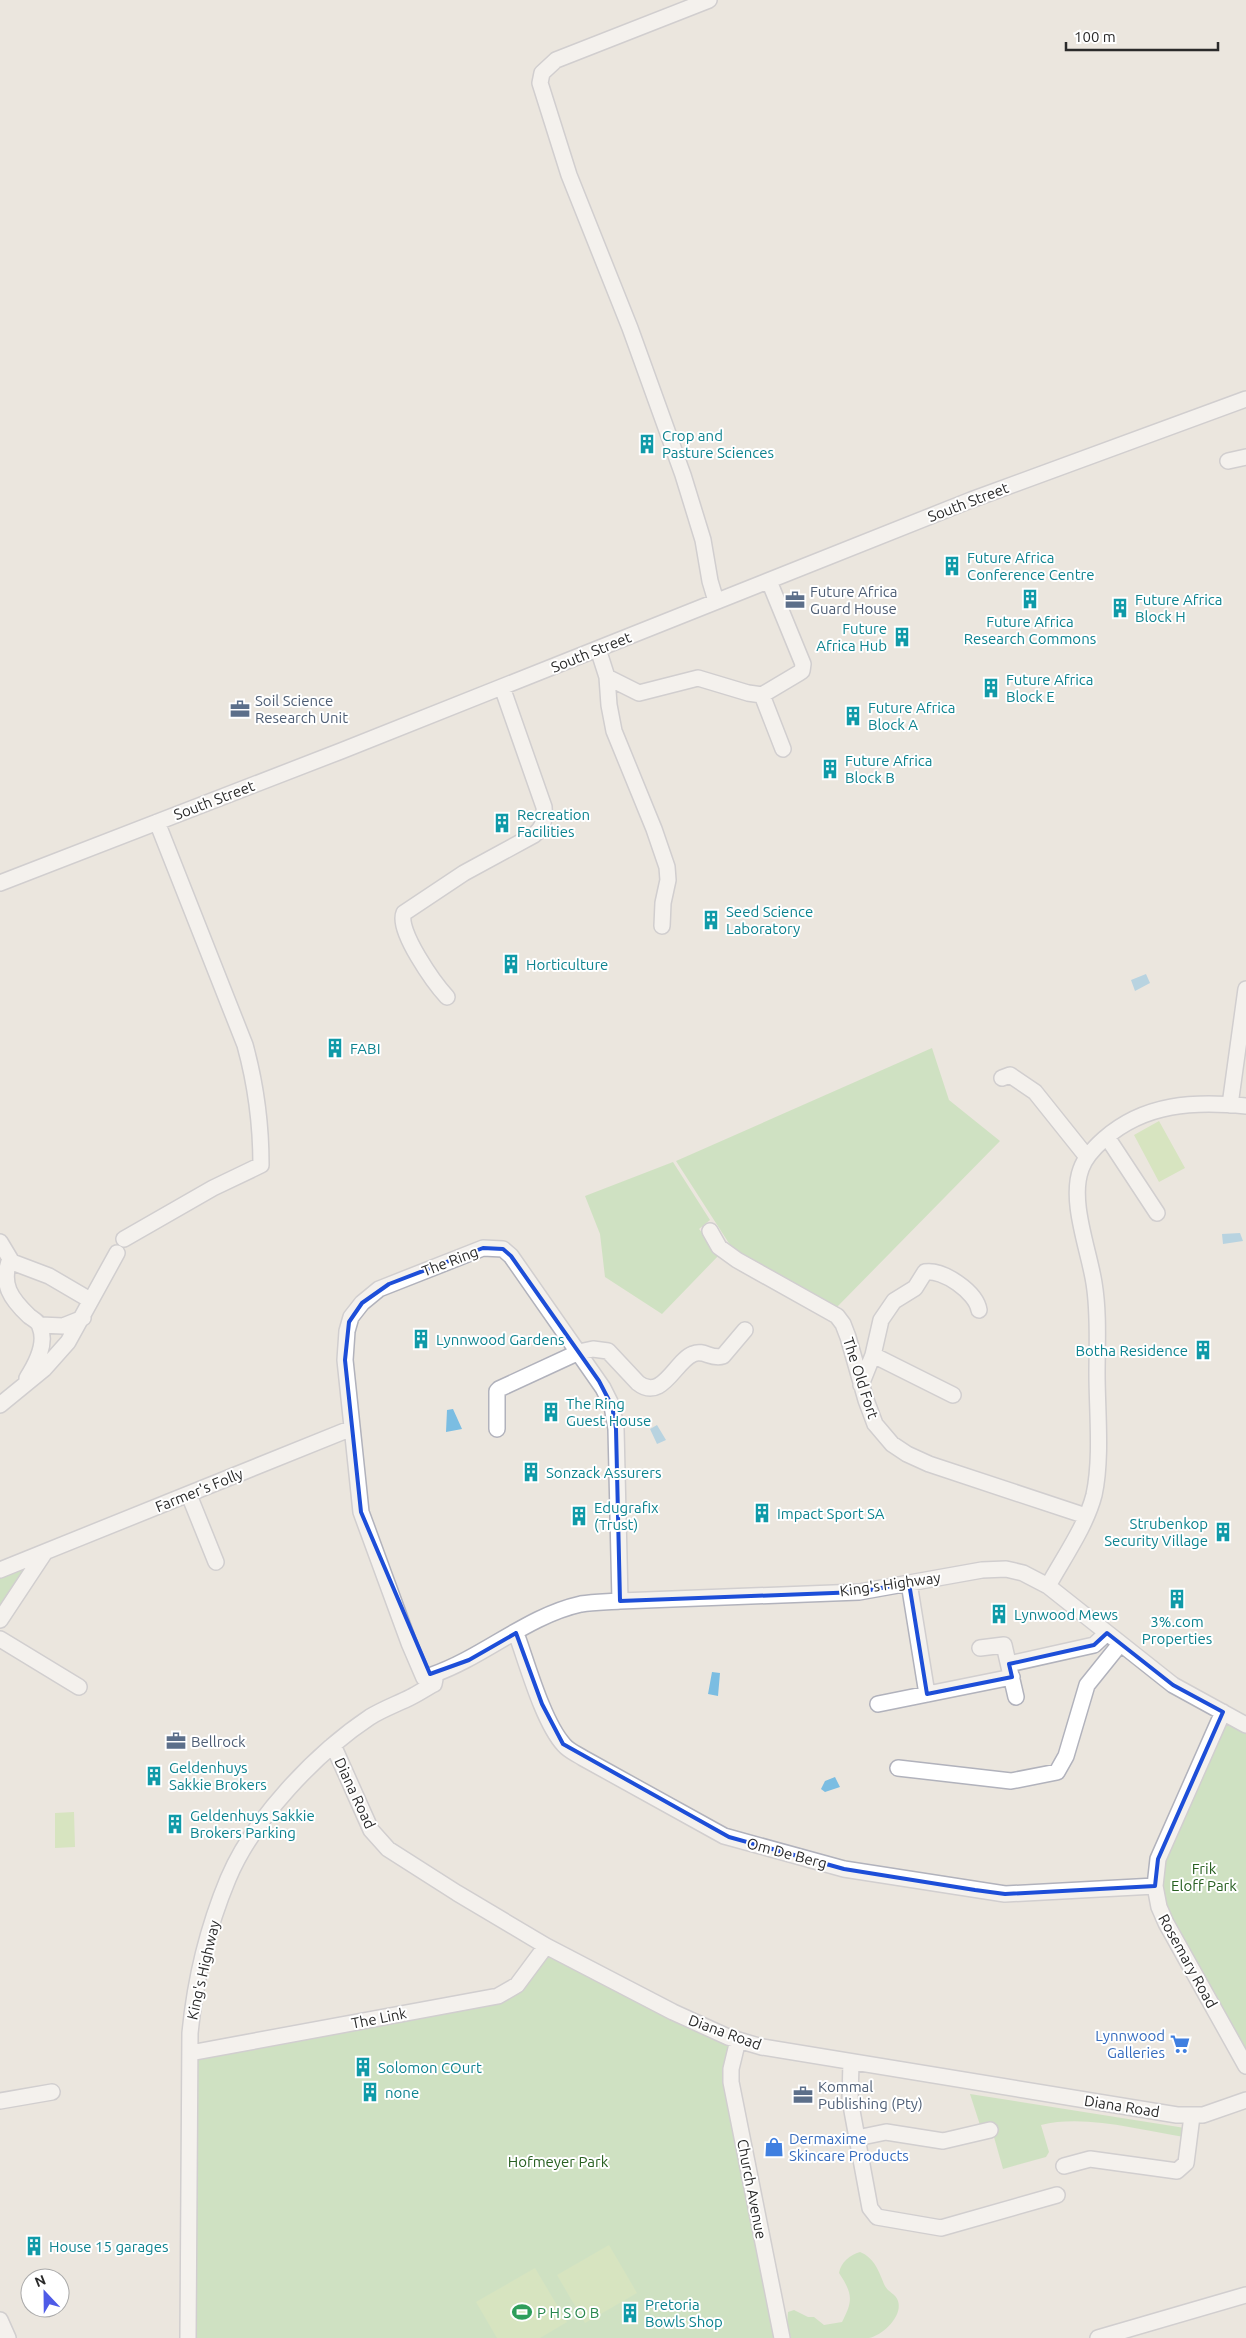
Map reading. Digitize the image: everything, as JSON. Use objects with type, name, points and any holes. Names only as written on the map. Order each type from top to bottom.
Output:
[{"type":"street","points":[[709,0],[556,60],[542,73],[540,83],[569,175],[630,328],[683,475],[704,540],[710,581],[716,601]]},
{"type":"street","name":"South Street","points":[[0,883],[502,688],[971,500],[1246,399]]},
{"type":"street","points":[[1228,461],[1246,457]]},
{"type":"street","points":[[607,677],[634,692],[645,692],[698,678],[748,694],[762,695],[799,673],[803,667],[803,661],[769,580]]},
{"type":"street","points":[[598,649],[607,677],[609,705],[614,731],[654,829],[667,867],[668,880],[663,903],[662,926]]},
{"type":"street","points":[[448,997],[424,968],[403,923],[403,915],[464,873],[534,835],[541,828],[544,819],[544,807],[502,688]]},
{"type":"street","points":[[762,695],[783,749]]},
{"type":"street","points":[[124,1239],[213,1188],[260,1165],[260,1134],[254,1083],[245,1045],[157,822]]},
{"type":"street","points":[[1230,1104],[1246,990]]},
{"type":"street","points":[[1002,1078],[1010,1075],[1035,1092],[1087,1157]]},
{"type":"street","points":[[1048,1586],[1086,1516],[1094,1494],[1098,1445],[1096,1296],[1077,1199],[1078,1178],[1087,1157],[1107,1136],[1133,1120],[1165,1107],[1192,1103],[1246,1106]]},
{"type":"street","points":[[1107,1136],[1157,1213]]},
{"type":"street","name":"The Old Fort","points":[[710,1230],[719,1247],[737,1260],[837,1316],[843,1324],[848,1337],[861,1385],[875,1424],[887,1439],[907,1454],[956,1474],[1086,1516]]},
{"type":"street","points":[[0,1242],[10,1259],[18,1265],[49,1276],[90,1300]]},
{"type":"street","name":"The Ring","points":[[427,1681],[361,1512],[352,1428],[345,1346],[349,1322],[356,1309],[368,1298],[389,1284],[472,1251],[492,1247],[502,1249],[511,1256],[603,1388],[614,1417],[620,1601]]},
{"type":"street","points":[[0,1405],[58,1354],[68,1342],[83,1318],[90,1300],[117,1253]]},
{"type":"street","points":[[10,1259],[6,1270],[6,1284],[15,1301],[40,1325],[64,1326],[83,1318]]},
{"type":"street","points":[[861,1385],[873,1355],[878,1328],[889,1307],[914,1288],[925,1272],[932,1272],[950,1280],[969,1292],[978,1304],[979,1310]]},
{"type":"street","points":[[19,1389],[30,1373],[41,1349],[40,1325]]},
{"type":"street","points":[[497,1429],[497,1391],[499,1389],[579,1352],[604,1349],[613,1354],[643,1387],[657,1387],[692,1354],[703,1353],[717,1358],[723,1356],[745,1330]]},
{"type":"street","points":[[873,1355],[953,1395]]},
{"type":"street","name":"Farmer's Folly","points":[[0,1570],[352,1428]]},
{"type":"street","points":[[189,1495],[216,1562]]},
{"type":"street","points":[[0,1620],[45,1552]]},
{"type":"street","name":"King's Highway","points":[[188,2338],[190,2053],[192,2013],[212,1925],[228,1878],[254,1834],[281,1797],[300,1776],[362,1723],[427,1681],[548,1616],[574,1607],[620,1601],[859,1592],[996,1568],[1024,1573],[1048,1586],[1173,1685],[1246,1725]]},
{"type":"street","points":[[909,1583],[927,1694]]},
{"type":"street","points":[[407,1629],[402,1646],[414,1674],[427,1681]]},
{"type":"street","name":"Om De Berg","points":[[516,1633],[546,1712],[563,1744],[583,1758],[724,1836],[849,1870],[1005,1894],[1155,1886]]},
{"type":"street","points":[[878,1704],[927,1694],[1094,1645],[1107,1633]]},
{"type":"street","points":[[0,1639],[79,1686]]},
{"type":"street","points":[[980,1648],[1004,1644],[1016,1697]]},
{"type":"street","points":[[898,1768],[1011,1781],[1056,1772],[1066,1756],[1087,1685],[1120,1644]]},
{"type":"street","name":"Rosemary Road","points":[[1222,1712],[1158,1858],[1155,1886],[1159,1907],[1166,1924],[1246,2066]]},
{"type":"street","name":"Diana Road","points":[[333,1746],[365,1820],[379,1841],[388,1849],[456,1893],[546,1946],[673,2012],[738,2040],[762,2047],[851,2062],[1192,2116],[1208,2114],[1246,2100]]},
{"type":"street","name":"The Link","points":[[190,2053],[498,1996],[517,1985],[546,1946]]},
{"type":"street","name":"Church Avenue","points":[[738,2040],[731,2069],[731,2082],[782,2338]]},
{"type":"street","points":[[851,2062],[850,2100],[870,2208],[873,2214],[880,2218],[941,2228],[1057,2195]]},
{"type":"street","points":[[0,2101],[52,2092]]},
{"type":"street","points":[[1064,2166],[1090,2159],[1177,2171],[1186,2163],[1192,2116]]},
{"type":"street","points":[[858,2138],[886,2132],[943,2141],[990,2130]]},
{"type":"street","points":[[1098,2338],[1119,2335],[1246,2295]]},
{"type":"street","points":[[0,2320],[8,2338]]},
{"type":"highlighted area","points":[[483,1248],[503,1249],[511,1256],[599,1381],[612,1406],[616,1429],[620,1601],[859,1592],[909,1583],[927,1694],[1012,1677],[1009,1664],[1094,1645],[1107,1633],[1173,1685],[1223,1712],[1158,1859],[1155,1886],[1005,1894],[844,1869],[729,1837],[563,1744],[542,1704],[516,1633],[469,1660],[430,1674],[361,1512],[345,1360],[349,1322],[362,1303],[389,1284]]},
{"type":"green space","points":[[932,1048],[949,1100],[1000,1141],[837,1307],[732,1248],[676,1161]]},
{"type":"green space","points":[[1159,1121],[1185,1168],[1159,1182],[1134,1135]]},
{"type":"green space","points":[[673,1162],[710,1220],[699,1229],[720,1254],[662,1314],[605,1277],[600,1234],[585,1196]]},
{"type":"green space","points":[[24,1566],[24,1573],[0,1608],[0,1575]]},
{"type":"green space","name":"Frik Eloff Park","points":[[1226,1720],[1246,1731],[1246,2054],[1166,1912],[1161,1870]]},
{"type":"green space","points":[[74,1812],[75,1847],[55,1848],[55,1813]]},
{"type":"green space","name":"Hofmeyer Park","points":[[546,1946],[738,2040],[725,2078],[776,2338],[197,2338],[197,2057],[511,1990]]},
{"type":"green space","points":[[970,2094],[1185,2128],[1184,2137],[1094,2122],[1075,2121],[1041,2125],[1049,2152],[1046,2157],[1003,2169],[990,2123],[980,2125]]},
{"type":"green space","name":"P H S O B","points":[[609,2245],[637,2293],[585,2323],[557,2275]]},
{"type":"green space","points":[[860,2252],[873,2262],[886,2288],[898,2301],[898,2313],[891,2324],[880,2333],[869,2338],[791,2338],[787,2324],[788,2312],[794,2310],[808,2317],[814,2317],[824,2325],[842,2322],[850,2303],[850,2298],[847,2287],[839,2273],[846,2260]]},
{"type":"green space","name":"P H S O B","points":[[535,2268],[567,2322],[540,2338],[497,2338],[476,2302]]},
{"type":"water","points":[[1146,974],[1150,983],[1135,991],[1131,980]]},
{"type":"water","points":[[1240,1233],[1243,1241],[1223,1244],[1222,1234]]},
{"type":"water","points":[[453,1409],[462,1429],[446,1432],[447,1410]]},
{"type":"water","points":[[657,1425],[666,1440],[657,1444],[650,1429]]},
{"type":"water","points":[[712,1672],[720,1673],[718,1696],[708,1694]]},
{"type":"water","points":[[835,1777],[840,1787],[825,1792],[821,1789],[825,1781]]},
{"type":"place","name":"Crop and Pasture Sciences","points":[[647,444]]},
{"type":"place","name":"Future Africa Conference Centre","points":[[952,566]]},
{"type":"place","name":"Future Africa Research Commons","points":[[1030,599]]},
{"type":"place","name":"Future Africa Guard House","points":[[795,600]]},
{"type":"place","name":"Future Africa Block H","points":[[1120,608]]},
{"type":"place","name":"Future Africa Hub","points":[[902,637]]},
{"type":"place","name":"Future Africa Block E","points":[[991,688]]},
{"type":"place","name":"Soil Science Research Unit","points":[[240,709]]},
{"type":"place","name":"Future Africa Block A","points":[[853,716]]},
{"type":"place","name":"Future Africa Block B","points":[[830,769]]},
{"type":"place","name":"Recreation Facilities","points":[[502,823]]},
{"type":"place","name":"Seed Science Laboratory","points":[[711,920]]},
{"type":"place","name":"Horticulture","points":[[511,964]]},
{"type":"place","name":"FABI","points":[[335,1048]]},
{"type":"place","name":"Lynnwood Gardens","points":[[421,1339]]},
{"type":"place","name":"Botha Residence","points":[[1203,1350]]},
{"type":"place","name":"The Ring Guest House","points":[[551,1412]]},
{"type":"place","name":"Sonzack Assurers","points":[[531,1472]]},
{"type":"place","name":"Impact Sport SA","points":[[762,1513]]},
{"type":"place","name":"Edugrafix (Trust)","points":[[579,1516]]},
{"type":"place","name":"Strubenkop Security Village","points":[[1223,1532]]},
{"type":"place","name":"3%.com Properties","points":[[1177,1599]]},
{"type":"place","name":"Lynwood Mews","points":[[999,1614]]},
{"type":"place","name":"Bellrock","points":[[176,1741]]},
{"type":"place","name":"Geldenhuys Sakkie Brokers","points":[[154,1776]]},
{"type":"place","name":"Geldenhuys Sakkie Brokers Parking","points":[[175,1824]]},
{"type":"place","name":"Lynnwood Galleries","points":[[1180,2044]]},
{"type":"place","name":"Solomon COurt","points":[[363,2067]]},
{"type":"place","name":"none","points":[[370,2092]]},
{"type":"place","name":"Kommal Publishing (Pty)","points":[[803,2095]]},
{"type":"place","name":"Dermaxime Skincare Products","points":[[774,2147]]},
{"type":"place","name":"House 15 garages","points":[[34,2246]]},
{"type":"place","name":"P H S O B","points":[[522,2312]]},
{"type":"place","name":"Pretoria Bowls Shop","points":[[630,2313]]}]
